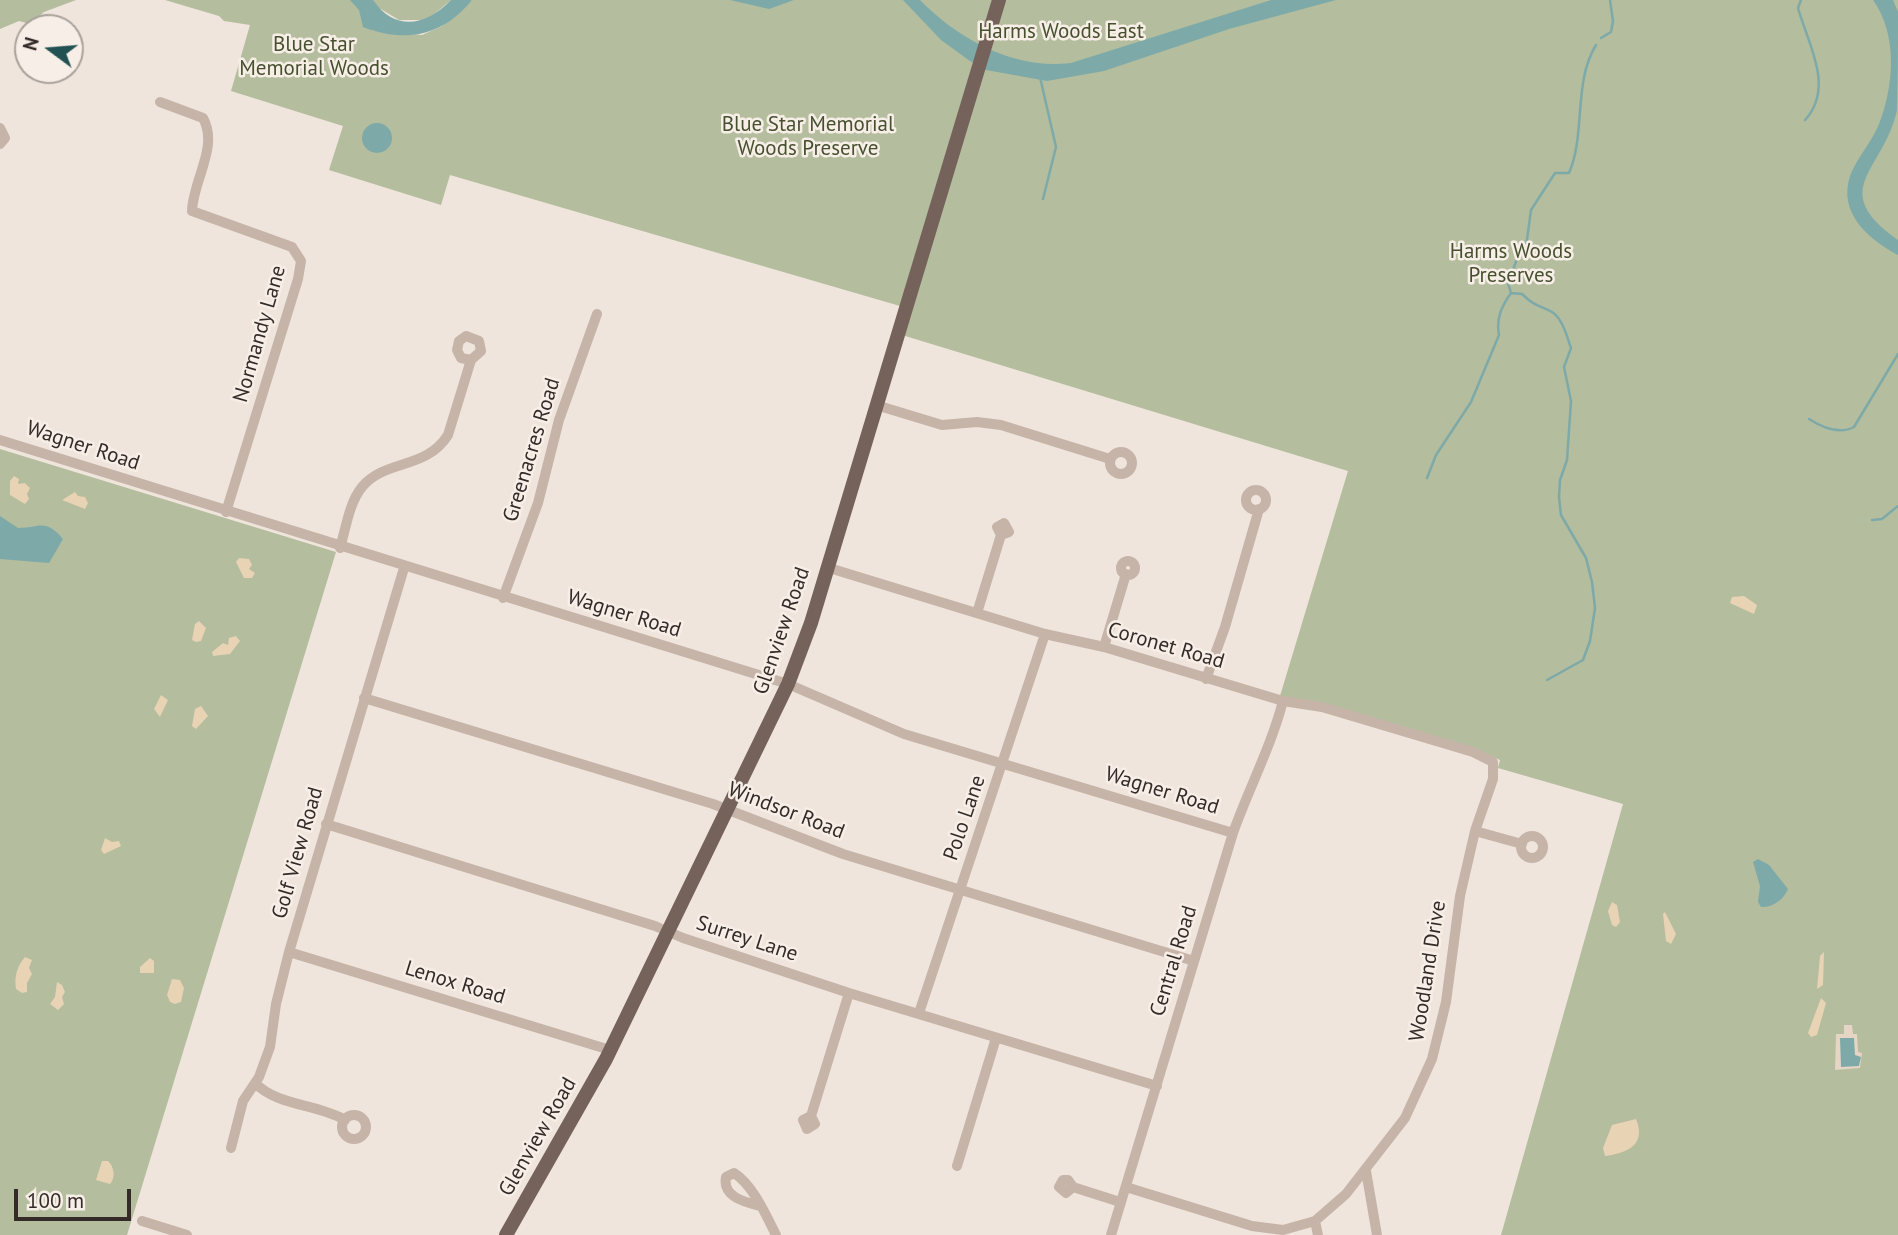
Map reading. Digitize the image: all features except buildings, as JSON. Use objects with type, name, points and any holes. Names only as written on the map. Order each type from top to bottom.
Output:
[{"type":"main road","name":"Glenview Road","points":[[506,1235],[610,1050],[788,684],[827,567],[999,0]]},
{"type":"street","name":"Normandy Lane","points":[[160,102],[203,118],[209,128],[209,142],[193,198],[192,211],[292,247],[301,261],[298,279],[226,513]]},
{"type":"street","points":[[0,128],[5,138],[0,144]]},
{"type":"street","name":"Greenacres Road","points":[[503,598],[538,503],[559,420],[597,314]]},
{"type":"street","points":[[340,548],[361,488],[384,471],[426,457],[442,444],[448,435],[471,360]]},
{"type":"street","points":[[876,405],[942,425],[977,422],[1001,425],[1110,459]]},
{"type":"street","name":"Wagner Road","points":[[0,440],[226,513],[788,684],[904,734],[1233,833]]},
{"type":"street","points":[[1206,679],[1225,627],[1259,509]]},
{"type":"street","points":[[977,613],[1001,535]]},
{"type":"street","name":"Coronet Road","points":[[827,567],[1045,634],[1104,648],[1283,701],[1322,707],[1473,752],[1493,762]]},
{"type":"street","name":"Golf View Road","points":[[231,1148],[243,1101],[256,1083],[270,1047],[276,1004],[289,952],[404,568]]},
{"type":"street","points":[[1104,648],[1126,575]]},
{"type":"street","name":"Polo Lane","points":[[919,1013],[959,889],[1004,764],[1045,634]]},
{"type":"street","name":"Windsor Road","points":[[364,698],[729,810],[824,848],[1194,961]]},
{"type":"street","name":"Central Road","points":[[1111,1235],[1233,833],[1251,782],[1275,731],[1283,701]]},
{"type":"street","name":"Woodland Drive","points":[[1126,1187],[1252,1226],[1283,1230],[1315,1221],[1334,1206],[1366,1171],[1405,1118],[1432,1059],[1446,1002],[1460,896],[1475,831],[1493,779],[1493,762]]},
{"type":"street","name":"Surrey Lane","points":[[326,824],[669,932],[849,993],[1157,1086]]},
{"type":"street","points":[[1475,831],[1522,844]]},
{"type":"street","name":"Lenox Road","points":[[289,952],[610,1050]]},
{"type":"street","points":[[811,1116],[849,993]]},
{"type":"street","points":[[957,1166],[996,1038]]},
{"type":"street","points":[[256,1083],[268,1094],[327,1111],[345,1120]]},
{"type":"street","points":[[1366,1171],[1377,1235]]},
{"type":"street","points":[[1073,1188],[1121,1202]]},
{"type":"street","points":[[760,1206],[776,1235]]},
{"type":"street","points":[[142,1221],[187,1235]]},
{"type":"street","points":[[1315,1221],[1318,1235]]},
{"type":"green space","points":[[0,0],[76,0],[42,14],[14,14],[14,23],[0,29]]},
{"type":"green space","name":"Blue Star Memorial Woods Preserve","points":[[165,0],[451,0],[427,20],[399,20],[379,8],[372,30],[422,35],[442,26],[472,0],[992,0],[900,306],[450,175],[441,205],[329,170],[343,126],[231,91],[250,25],[224,21],[219,16]]},
{"type":"green space","name":"Harms Woods Preserves","points":[[1004,0],[1898,0],[1898,1235],[1501,1235],[1623,804],[1498,768],[1500,760],[1476,749],[1280,696],[1348,471],[902,335]]},
{"type":"green space","points":[[0,449],[336,552],[127,1235],[0,1235]]},
{"type":"sand","points":[[14,476],[19,479],[18,484],[25,483],[30,488],[27,494],[29,499],[25,504],[10,495],[10,481]]},
{"type":"sand","points":[[75,492],[78,496],[85,497],[88,503],[85,509],[62,500]]},
{"type":"sand","points":[[239,558],[249,559],[252,565],[249,569],[255,573],[252,578],[244,578],[236,562]]},
{"type":"sand","points":[[1744,596],[1757,605],[1754,614],[1730,603],[1732,597]]},
{"type":"sand","points":[[199,621],[206,628],[201,641],[196,642],[192,640],[195,624]]},
{"type":"sand","points":[[236,636],[240,641],[230,654],[213,656],[212,652],[223,643],[228,645],[229,638]]},
{"type":"sand","points":[[161,695],[168,700],[160,717],[154,709]]},
{"type":"sand","points":[[201,706],[208,716],[196,729],[192,726],[195,709]]},
{"type":"sand","points":[[105,838],[112,842],[119,841],[121,846],[104,854],[101,850]]},
{"type":"sand","points":[[1612,902],[1617,905],[1620,922],[1616,927],[1612,925],[1608,911]]},
{"type":"sand","points":[[1665,912],[1676,934],[1671,944],[1666,941]]},
{"type":"sand","points":[[1824,952],[1823,985],[1817,989],[1820,956]]},
{"type":"sand","points":[[25,957],[32,960],[29,968],[32,974],[27,983],[27,992],[22,993],[16,989],[15,980]]},
{"type":"sand","points":[[150,958],[154,961],[154,973],[140,973],[140,967]]},
{"type":"sand","points":[[172,979],[180,980],[184,988],[181,1002],[175,1004],[170,1002],[167,995]]},
{"type":"sand","points":[[57,982],[65,992],[62,997],[64,1004],[58,1010],[50,1004],[55,997]]},
{"type":"sand","points":[[1821,998],[1826,1003],[1817,1035],[1811,1037],[1808,1033]]},
{"type":"sand","points":[[1636,1119],[1639,1128],[1637,1142],[1627,1150],[1605,1156],[1603,1148],[1612,1125]]},
{"type":"sand","points":[[102,1161],[108,1161],[113,1169],[114,1175],[110,1184],[96,1180]]},
{"type":"shaded area","points":[[1844,1025],[1852,1025],[1853,1034],[1857,1034],[1858,1052],[1862,1053],[1860,1068],[1835,1070],[1836,1034],[1844,1034]]},
{"type":"water","points":[[350,0],[373,0],[392,17],[412,22],[432,15],[451,0],[472,0],[448,22],[435,29],[394,35],[363,27],[359,10]]},
{"type":"water","points":[[730,0],[794,0],[769,9]]},
{"type":"water","points":[[903,0],[920,0],[952,28],[989,49],[1029,62],[1050,64],[1071,63],[1271,0],[1336,0],[1229,29],[1104,71],[1047,81],[986,70],[970,61],[941,40]]},
{"type":"water","points":[[1873,0],[1893,0],[1898,12],[1897,110],[1890,131],[1866,179],[1863,193],[1866,207],[1877,222],[1898,240],[1898,255],[1866,233],[1848,202],[1850,176],[1879,124],[1888,94],[1890,45],[1887,29]]},
{"type":"water","points":[[377,123],[388,127],[392,138],[388,149],[377,153],[366,149],[362,138],[366,127]]},
{"type":"water","points":[[0,516],[18,528],[47,526],[57,532],[63,539],[49,563],[0,559]]},
{"type":"water","points":[[1758,859],[1769,865],[1788,889],[1778,902],[1765,907],[1761,907],[1758,902],[1760,886],[1753,862]]},
{"type":"water","points":[[1840,1038],[1854,1038],[1855,1055],[1861,1057],[1859,1066],[1841,1067]]},
{"type":"waterway","points":[[1601,38],[1611,32],[1613,21],[1610,0]]},
{"type":"waterway","points":[[1801,0],[1798,8],[1813,51],[1819,80],[1814,107],[1805,120]]},
{"type":"waterway","points":[[1547,680],[1583,660],[1590,641],[1595,608],[1586,558],[1561,515],[1559,497],[1560,480],[1567,460],[1571,401],[1564,367],[1571,348],[1556,315],[1522,294],[1511,293],[1508,283],[1517,259],[1526,247],[1531,210],[1555,173],[1569,173],[1577,142],[1584,75],[1596,45]]},
{"type":"waterway","points":[[1040,77],[1056,147],[1043,199]]},
{"type":"waterway","points":[[1427,478],[1436,455],[1471,402],[1499,335],[1500,313],[1511,293]]},
{"type":"waterway","points":[[1809,419],[1831,429],[1854,427],[1898,354]]},
{"type":"waterway","points":[[1872,520],[1882,519],[1898,506]]},
{"type":"park label","name":"Harms Woods East","points":[[1061,32]]},
{"type":"park label","name":"Blue Star Memorial Woods","points":[[314,57]]}]
